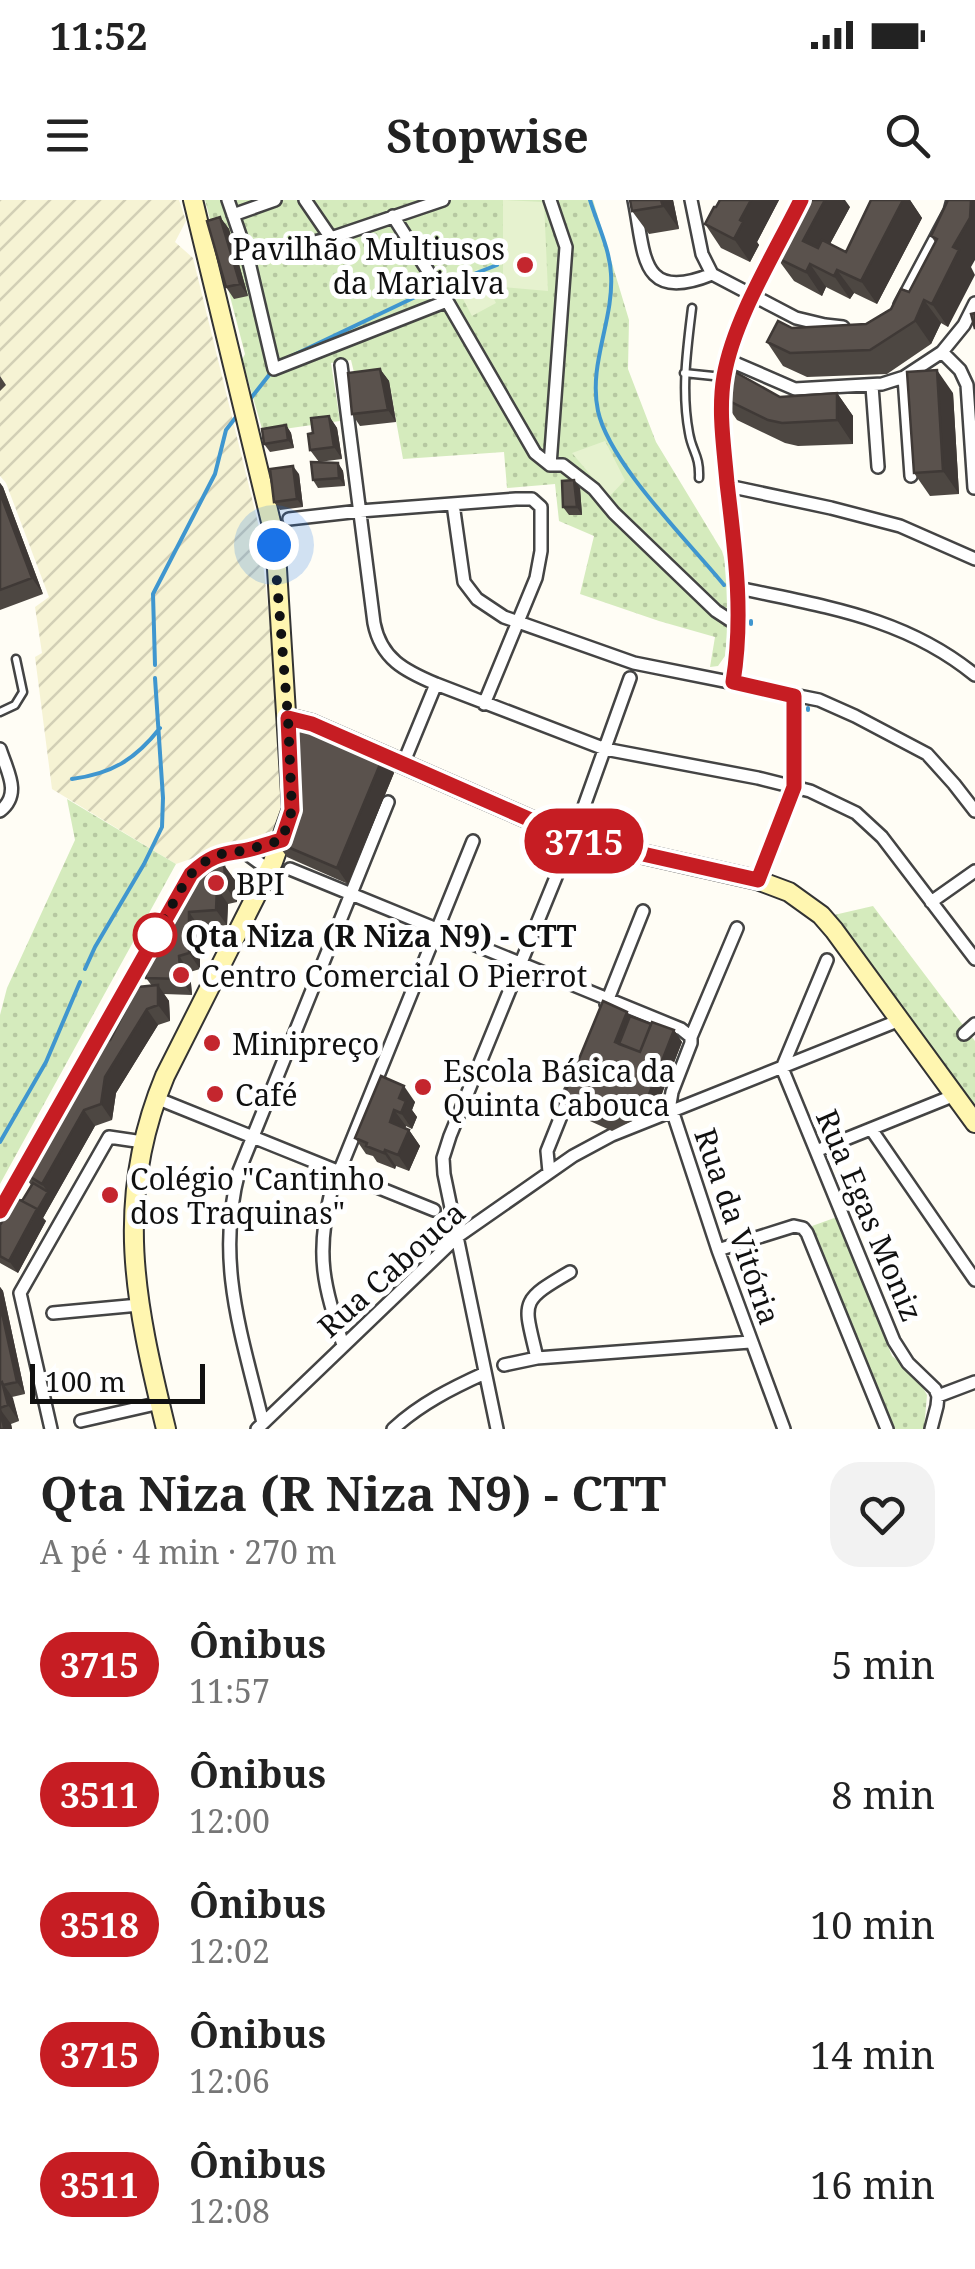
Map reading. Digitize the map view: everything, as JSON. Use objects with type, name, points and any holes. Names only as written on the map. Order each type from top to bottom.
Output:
[{"type":"street","points":[[166,1429],[138,1305],[132,1234],[136,1174],[156,1098],[269,870],[292,810],[277,568],[270,522],[193,200]]},
{"type":"street","points":[[228,200],[248,258],[274,366],[445,296]]},
{"type":"street","points":[[233,215],[275,200]]},
{"type":"street","points":[[305,200],[331,238]]},
{"type":"street","points":[[248,258],[331,238],[443,200]]},
{"type":"street","points":[[550,200],[566,247],[550,465]]},
{"type":"street","points":[[634,200],[647,264],[655,277],[674,284],[712,274]]},
{"type":"street","points":[[691,200],[705,265],[712,274],[806,321],[856,326]]},
{"type":"street","points":[[733,682],[739,588],[721,408],[724,377],[738,328],[801,200]]},
{"type":"street","points":[[892,312],[901,303],[953,200]]},
{"type":"street","points":[[393,216],[445,296],[535,453],[550,465],[564,465],[594,489],[716,611],[738,626]]},
{"type":"street","points":[[728,360],[792,388],[872,386],[904,377],[942,352],[964,325],[975,303]]},
{"type":"street","points":[[942,352],[966,380],[974,488]]},
{"type":"street","points":[[342,365],[374,623],[380,642],[395,664],[484,704],[605,748],[810,791],[856,812],[882,838],[975,959]]},
{"type":"street","points":[[904,377],[911,476]]},
{"type":"street","points":[[872,386],[878,467]]},
{"type":"street","points":[[728,486],[900,526],[975,559]]},
{"type":"street","points":[[289,519],[527,498],[540,504],[539,564],[484,704]]},
{"type":"street","points":[[452,504],[464,582],[478,599],[518,622],[634,663],[819,700],[927,754],[975,811]]},
{"type":"street","points":[[739,588],[850,612],[911,633],[942,649],[975,675]]},
{"type":"street","points":[[497,1429],[443,1158],[575,830],[630,678]]},
{"type":"street","points":[[404,764],[436,684]]},
{"type":"street","points":[[758,880],[794,787],[794,696]]},
{"type":"street","points":[[288,718],[312,724],[575,830],[758,880],[788,892],[821,915],[975,1123]]},
{"type":"street","points":[[0,749],[12,790],[10,802],[0,811]]},
{"type":"street","points":[[260,1426],[230,1272],[234,1193],[252,1138],[388,802]]},
{"type":"street","points":[[65,1096],[191,874],[214,856],[282,840]]},
{"type":"street","points":[[343,1346],[328,1295],[322,1242],[328,1204],[473,842]]},
{"type":"street","points":[[243,851],[269,870]]},
{"type":"street","points":[[290,870],[682,1030],[691,1037]]},
{"type":"street","points":[[931,902],[975,870]]},
{"type":"street","points":[[600,1018],[643,911]]},
{"type":"street","name":"Rua da Vitória","points":[[738,928],[691,1037],[670,1098],[718,1250],[784,1429]]},
{"type":"street","points":[[782,1068],[827,960]]},
{"type":"street","name":"Rua Cabouca","points":[[260,1426],[456,1237],[593,1144],[900,1020]]},
{"type":"street","points":[[964,1034],[975,1024]]},
{"type":"street","name":"Rua Egas Moniz","points":[[782,1068],[894,1341],[938,1396]]},
{"type":"street","points":[[549,1172],[548,1151],[578,1073]]},
{"type":"street","points":[[816,1151],[955,1095]]},
{"type":"street","points":[[156,1098],[434,1210]]},
{"type":"street","points":[[871,1129],[975,1280]]},
{"type":"street","points":[[50,1429],[20,1294],[109,1137],[143,1142]]},
{"type":"street","points":[[0,1211],[37,1145]]},
{"type":"street","points":[[718,1250],[794,1226],[803,1228],[887,1429]]},
{"type":"street","points":[[537,1358],[527,1314],[529,1302],[538,1290],[570,1272]]},
{"type":"street","points":[[52,1313],[138,1305]]},
{"type":"street","points":[[504,1365],[537,1358],[750,1342]]},
{"type":"street","points":[[393,1429],[420,1407],[485,1373]]},
{"type":"street","points":[[931,1429],[938,1396],[975,1382]]},
{"type":"street","points":[[82,1421],[160,1403]]},
{"type":"lane","points":[[699,241],[708,227]]},
{"type":"lane","points":[[692,308],[684,373],[689,436],[700,459],[699,478]]},
{"type":"lane","points":[[684,373],[724,377]]},
{"type":"lane","points":[[0,712],[15,705],[23,692],[16,659]]},
{"type":"shaded area","points":[[0,200],[179,200],[186,221],[175,242],[193,258],[259,527],[280,714],[280,820],[272,831],[176,864],[52,789],[35,657],[42,653],[35,607],[49,597],[0,476]]},
{"type":"green space","points":[[205,200],[593,200],[629,320],[628,369],[656,442],[722,551],[729,574],[725,656],[718,666],[710,667],[715,637],[580,594],[594,536],[559,521],[555,484],[507,488],[504,452],[403,459],[389,382],[357,385],[351,360],[331,363],[340,421],[263,432]]},
{"type":"green space","name":"Pavilhão Multiusos da Marialva","points":[[503,200],[544,202],[548,291],[503,287]]},
{"type":"green space","points":[[478,269],[496,303],[472,316],[454,282]]},
{"type":"green space","points":[[605,441],[625,480],[609,497],[572,453]]},
{"type":"green space","points":[[67,799],[176,864],[0,1184],[0,1015],[7,988],[75,840]]},
{"type":"green space","points":[[873,906],[975,1041],[975,1107],[834,915]]},
{"type":"green space","points":[[837,1217],[892,1356],[915,1374],[927,1395],[924,1429],[895,1429],[812,1226]]},
{"type":"building","points":[[630,200],[661,200],[663,206],[632,211]]},
{"type":"building","points":[[720,200],[751,200],[734,239],[705,224]]},
{"type":"building","points":[[795,200],[825,200],[803,241],[818,248],[822,240],[846,252],[871,200],[903,200],[861,281],[837,270],[834,276],[810,264],[806,272],[777,258],[789,234],[780,229]]},
{"type":"building","points":[[948,200],[971,200],[970,218],[953,247],[959,250],[932,304],[924,300],[915,321],[870,350],[790,353],[767,342],[778,321],[792,328],[866,324],[891,309],[901,289],[909,292],[937,239],[931,236]]},
{"type":"building","points":[[220,217],[240,284],[226,287],[207,221]]},
{"type":"building","points":[[380,369],[388,410],[352,414],[348,373]]},
{"type":"building","points":[[937,370],[943,471],[914,473],[907,372]]},
{"type":"building","points":[[735,372],[780,397],[837,393],[837,420],[768,420],[721,397]]},
{"type":"building","points":[[329,416],[334,447],[310,450],[311,418]]},
{"type":"building","points":[[286,425],[288,440],[264,444],[262,429]]},
{"type":"building","points":[[311,462],[338,463],[339,478],[313,480]]},
{"type":"building","points":[[293,466],[297,499],[274,502],[270,469]]},
{"type":"building","points":[[574,480],[577,507],[563,507],[562,481]]},
{"type":"building","points":[[0,493],[32,578],[0,590]]},
{"type":"building","points":[[292,719],[383,757],[337,868],[276,842],[290,806]]},
{"type":"building","points":[[224,865],[226,887],[217,888],[216,910],[189,912],[189,953],[179,956],[181,979],[146,978],[145,954],[155,954],[156,934],[172,932],[182,888],[191,887],[192,866]]},
{"type":"building","points":[[158,985],[158,1005],[147,1009],[105,1077],[101,1104],[84,1110],[42,1184],[21,1171],[98,1042],[110,1040],[129,1003],[129,988]]},
{"type":"building","points":[[603,1001],[627,1012],[615,1042],[640,1052],[652,1022],[674,1030],[648,1097],[604,1119],[562,1100]]},
{"type":"building","points":[[630,1016],[651,1024],[640,1052],[619,1044]]},
{"type":"building","points":[[381,1076],[404,1086],[399,1098],[406,1101],[401,1113],[394,1110],[390,1122],[409,1130],[398,1155],[366,1146],[367,1143],[355,1138]]},
{"type":"building","points":[[33,1183],[48,1192],[37,1211],[22,1201]]},
{"type":"building","points":[[16,1198],[37,1209],[9,1261],[0,1256],[0,1225]]},
{"type":"building","points":[[0,1304],[17,1382],[3,1385],[0,1383]]},
{"type":"building","points":[[0,1383],[8,1405],[0,1408]]},
{"type":"waterway","points":[[590,200],[611,274],[596,376],[598,411],[605,432],[633,478],[724,585]]},
{"type":"waterway","points":[[443,286],[497,265]]},
{"type":"waterway","points":[[279,362],[432,289]]},
{"type":"waterway","points":[[251,398],[273,370]]},
{"type":"waterway","points":[[155,665],[153,594],[215,474],[226,430],[236,417]]},
{"type":"waterway","points":[[85,969],[162,827],[155,678]]},
{"type":"waterway","points":[[72,779],[121,764],[160,728]]},
{"type":"waterway","points":[[0,1142],[46,1062],[80,982]]},
{"type":"bus line","name":"3715","points":[[0,1211],[191,874],[224,853],[282,840],[292,810],[288,718],[312,724],[572,838],[758,880],[794,787],[794,696],[733,682],[739,588],[721,408],[724,377],[738,328],[801,200]]},
{"type":"place","name":"Pavilhão Multiusos da Marialva","points":[[525,265]]},
{"type":"place","name":"BPI","points":[[216,883]]},
{"type":"place","name":"Qta Niza (R Niza N9) - CTT","points":[[155,935]]},
{"type":"place","name":"Centro Comercial O Pierrot","points":[[181,975]]},
{"type":"place","name":"Minipreço","points":[[212,1043]]},
{"type":"place","name":"Escola Básica da Quinta Cabouca","points":[[423,1087]]},
{"type":"place","name":"Café","points":[[215,1094]]},
{"type":"place","name":"Colégio \"Cantinho dos Traquinas\"","points":[[110,1195]]},
{"type":"route","points":[[155,935],[198,867],[224,853],[282,840],[288,826],[292,810],[288,718],[274,545]]}]
